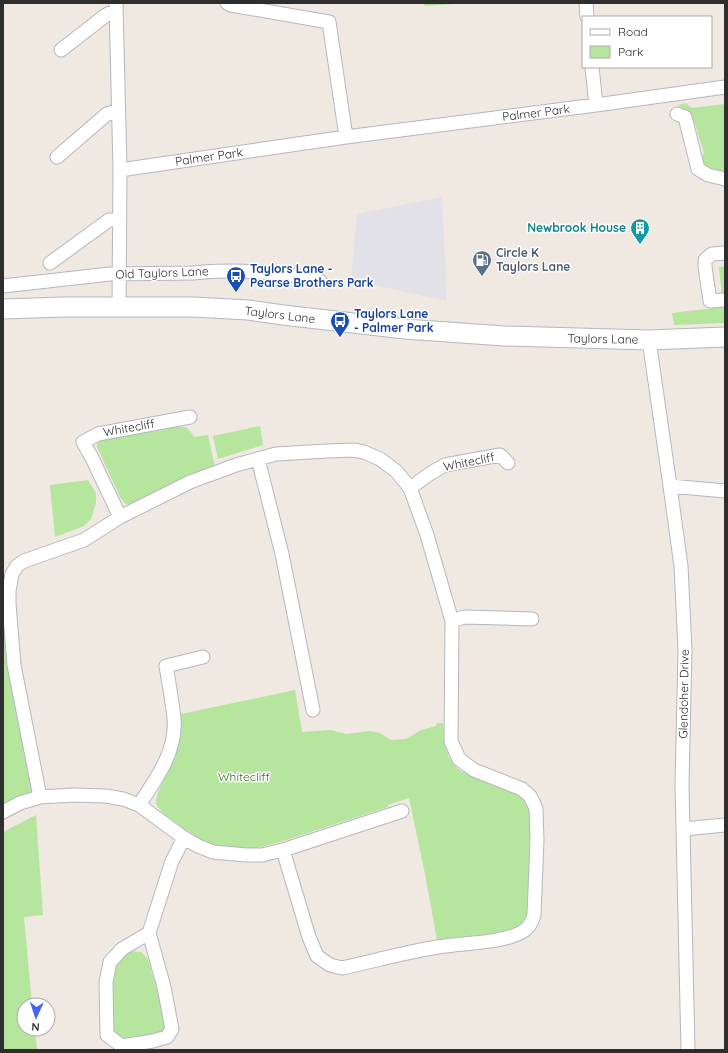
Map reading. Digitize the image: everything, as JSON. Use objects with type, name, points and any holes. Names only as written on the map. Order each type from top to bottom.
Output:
[{"type":"main road","points":[[3,322],[64,307]]},
{"type":"main road","name":"Taylors Lane","points":[[3,308],[193,307],[248,310],[405,329],[504,336],[649,340],[725,337]]},
{"type":"street","points":[[227,3],[231,5],[329,22],[346,137]]},
{"type":"street","points":[[586,3],[587,16]]},
{"type":"street","points":[[61,50],[116,7]]},
{"type":"street","points":[[116,7],[120,170],[119,307]]},
{"type":"street","points":[[592,68],[596,105]]},
{"type":"street","name":"Palmer Park","points":[[120,170],[346,137],[725,87]]},
{"type":"street","points":[[57,157],[107,114],[118,111]]},
{"type":"street","points":[[677,114],[685,117],[698,169],[708,175],[725,179]]},
{"type":"street","points":[[50,263],[109,220],[120,220]]},
{"type":"street","points":[[723,300],[710,302],[704,267],[705,260],[712,254],[725,253]]},
{"type":"street","name":"Old Taylors Lane","points":[[3,286],[74,277],[120,274],[262,272],[312,278],[320,281]]},
{"type":"street","name":"Glendoher Drive","points":[[649,340],[680,566],[685,650],[682,786],[688,1050]]},
{"type":"street","name":"Whitecliff","points":[[120,517],[83,442],[98,434],[190,417]]},
{"type":"street","points":[[40,797],[14,665],[9,591],[12,574],[17,566],[24,561],[84,540],[120,517],[190,482],[236,465],[276,454],[353,450],[364,452],[380,459],[396,471],[410,488],[427,535],[452,621],[451,742],[460,759],[474,770],[522,789],[530,796],[536,809],[537,840],[534,915],[530,926],[519,934],[502,939],[438,947],[342,968],[330,965],[317,956],[309,937],[283,850]]},
{"type":"street","name":"Whitecliff","points":[[410,488],[430,473],[445,465],[500,455],[508,463]]},
{"type":"street","points":[[258,459],[282,554],[313,710]]},
{"type":"street","points":[[670,486],[725,491]]},
{"type":"street","points":[[452,621],[464,618],[532,618]]},
{"type":"street","points":[[139,805],[159,775],[167,759],[173,736],[174,719],[166,666],[203,657]]},
{"type":"street","points":[[3,812],[40,797],[73,795],[106,796],[130,801],[139,805],[184,838],[213,852],[262,855],[283,850],[402,811]]},
{"type":"street","points":[[683,828],[725,825]]},
{"type":"street","points":[[149,934],[122,949],[110,962],[106,982],[107,1035],[122,1046],[167,1037],[172,1029],[164,987],[149,934],[172,861],[184,838]]},
{"type":"shaded area","points":[[442,197],[447,301],[351,280],[357,214]]},
{"type":"green space","points":[[423,3],[470,3],[425,6]]},
{"type":"green space","points":[[686,103],[692,108],[725,104],[725,173],[707,169],[700,159],[704,153],[692,115],[678,105]]},
{"type":"green space","points":[[725,266],[725,323],[674,325],[672,313],[723,307],[719,267]]},
{"type":"green space","points":[[260,426],[263,445],[218,459],[213,436]]},
{"type":"green space","points":[[174,427],[186,427],[195,437],[208,435],[215,467],[134,505],[126,504],[120,497],[97,447],[97,442],[100,438]]},
{"type":"green space","points":[[88,480],[96,493],[96,503],[91,519],[84,526],[55,537],[50,485]]},
{"type":"green space","points":[[3,624],[9,668],[33,791],[24,797],[3,804]]},
{"type":"green space","name":"Whitecliff","points":[[295,690],[302,732],[331,730],[346,734],[370,731],[380,733],[391,740],[406,739],[421,730],[436,726],[437,723],[443,723],[445,745],[449,757],[458,769],[471,776],[518,794],[525,800],[530,810],[528,915],[521,926],[508,932],[437,940],[409,798],[388,805],[388,807],[280,842],[253,849],[212,844],[198,840],[162,812],[156,804],[156,799],[159,789],[177,751],[181,714]]},
{"type":"green space","points":[[36,815],[43,915],[24,917],[31,997],[16,997],[16,1037],[36,1037],[37,1050],[3,1050],[3,832]]},
{"type":"green space","points":[[128,951],[141,952],[148,959],[167,1025],[165,1032],[123,1040],[111,1032],[112,975],[116,963]]},
{"type":"place","name":"Newbrook House","points":[[640,245]]},
{"type":"place","name":"Circle K Taylors Lane","points":[[482,277]]},
{"type":"place","name":"Taylors Lane - Pearse Brothers Park","points":[[236,293]]},
{"type":"place","name":"Taylors Lane - Palmer Park","points":[[340,338]]}]
